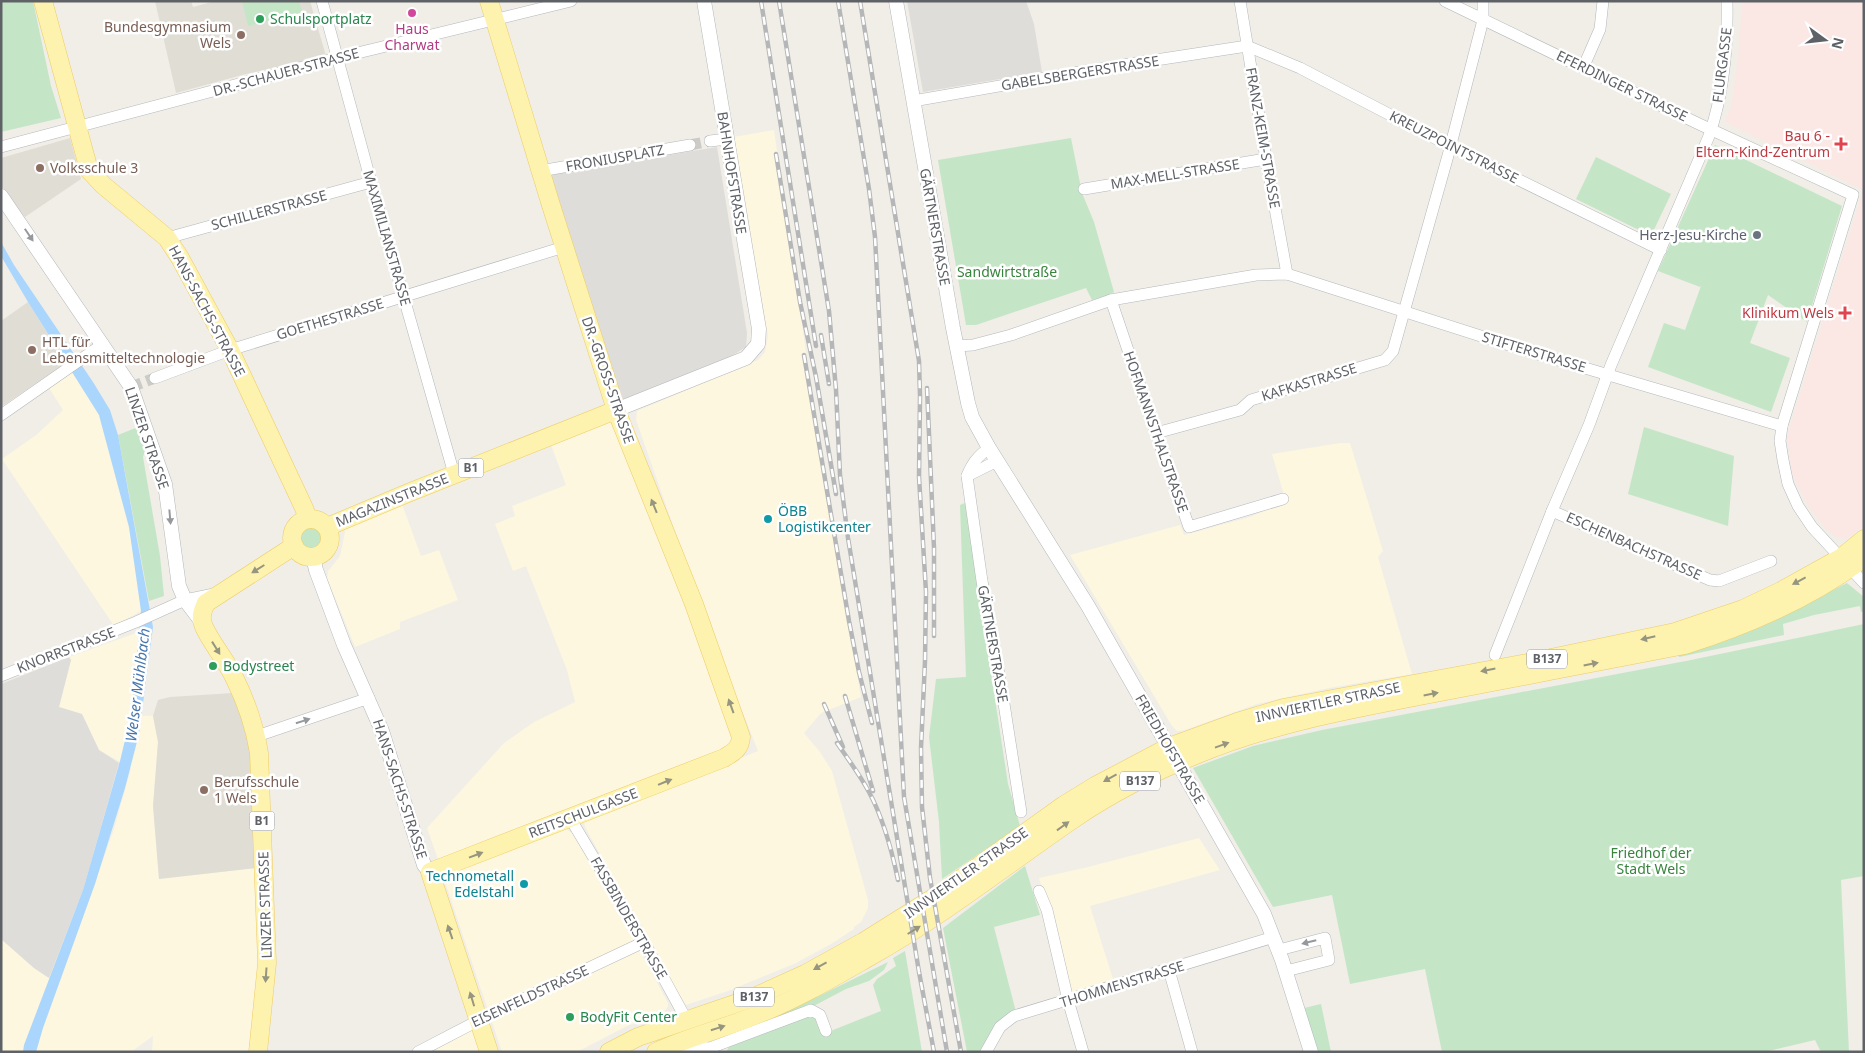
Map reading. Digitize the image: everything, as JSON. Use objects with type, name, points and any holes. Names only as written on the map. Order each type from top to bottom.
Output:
[{"type":"main road","name":"HANS-SACHS-STRASSE","points":[[43,1],[89,170],[94,177],[167,238],[180,258],[230,350],[308,519]]},
{"type":"main road","name":"DR.-GROSS-STRASSE","points":[[489,1],[540,171],[616,410],[694,604],[741,737],[740,745],[735,752]]},
{"type":"main road","name":"MAGAZINSTRASSE","points":[[327,527],[616,410]]},
{"type":"main road","points":[[308,519],[318,520],[327,527],[330,537],[328,548],[324,553],[313,558],[302,555],[294,546],[293,531],[296,526],[308,519]]},
{"type":"main road","name":"INNVIERTLER STRASSE","points":[[656,1052],[694,1036],[764,1012],[864,960],[945,910],[1073,819],[1112,796],[1177,763],[1249,735],[1328,714],[1685,645],[1716,635],[1760,618],[1808,594],[1852,561],[1864,539]]},
{"type":"main road","points":[[203,612],[223,591],[294,546]]},
{"type":"main road","name":"INNVIERTLER STRASSE","points":[[609,1052],[638,1037],[752,998],[805,974],[863,942],[940,893],[1072,800],[1168,747],[1282,708],[1553,658],[1675,632],[1743,609],[1852,561]]},
{"type":"main road","name":"LINZER STRASSE","points":[[203,612],[206,633],[233,676],[246,705],[256,736],[260,774],[267,963],[258,1052]]},
{"type":"main road","name":"REITSCHULGASSE","points":[[430,872],[724,758],[735,752]]},
{"type":"main road","name":"HANS-SACHS-STRASSE","points":[[430,872],[490,1052]]},
{"type":"street","name":"MAXIMILIANSTRASSE","points":[[322,1],[403,297],[454,474]]},
{"type":"street","name":"DR.-SCHAUER-STRASSE","points":[[1,146],[337,58],[571,1]]},
{"type":"street","name":"BAHNHOFSTRASSE","points":[[704,1],[759,329],[758,344]]},
{"type":"street","name":"GÄRTNERSTRASSE","points":[[896,1],[956,346],[968,403],[972,417],[997,461]]},
{"type":"street","name":"FRANZ-KEIM-STRASSE","points":[[1240,1],[1287,274]]},
{"type":"street","name":"EFERDINGER STRASSE","points":[[1445,1],[1853,195],[1782,426]]},
{"type":"street","name":"KAFKASTRASSE","points":[[1156,433],[1235,412],[1251,400],[1385,360],[1393,351],[1483,20],[1483,1]]},
{"type":"street","points":[[1583,68],[1600,29],[1603,1]]},
{"type":"street","name":"FLURGASSE","points":[[1661,250],[1712,129],[1724,70],[1727,1]]},
{"type":"street","name":"GABELSBERGERSTRASSE","points":[[913,101],[1097,69],[1247,46]]},
{"type":"street","name":"KREUZPOINTSTRASSE","points":[[1247,46],[1300,68],[1450,146],[1661,250]]},
{"type":"street","points":[[710,142],[727,139]]},
{"type":"street","name":"FRONIUSPLATZ","points":[[540,171],[690,145]]},
{"type":"street","name":"MAX-MELL-STRASSE","points":[[1084,189],[1266,159]]},
{"type":"street","name":"SCHILLERSTRASSE","points":[[167,238],[371,182]]},
{"type":"street","name":"LINZER STRASSE","points":[[1,196],[131,387],[165,484],[179,586],[185,600],[203,612]]},
{"type":"street","name":"GOETHESTRASSE","points":[[155,378],[230,350],[564,247]]},
{"type":"street","name":"ESCHENBACHSTRASSE","points":[[1495,655],[1552,511],[1589,425],[1608,373],[1661,250]]},
{"type":"street","points":[[956,346],[973,345],[1011,334],[1111,300],[1256,275],[1287,274]]},
{"type":"street","name":"STIFTERSTRASSE","points":[[1287,274],[1542,355],[1782,426]]},
{"type":"street","name":"HOFMANNSTHALSTRASSE","points":[[1111,300],[1189,527],[1283,499]]},
{"type":"street","points":[[1,414],[103,344]]},
{"type":"street","name":"MAGAZINSTRASSE","points":[[616,410],[746,358],[758,344]]},
{"type":"street","points":[[625,432],[629,416],[641,400]]},
{"type":"street","points":[[1782,426],[1780,441],[1788,484],[1798,506],[1812,527],[1852,561],[1864,583]]},
{"type":"street","points":[[967,476],[971,464],[989,448]]},
{"type":"street","points":[[967,476],[997,461]]},
{"type":"street","name":"FRIEDHOFSTRASSE","points":[[997,461],[1088,606],[1264,914],[1286,971],[1311,1052]]},
{"type":"street","name":"GÄRTNERSTRASSE","points":[[967,476],[982,581],[1021,812]]},
{"type":"street","name":"ESCHENBACHSTRASSE","points":[[1552,511],[1710,580],[1719,581],[1771,561]]},
{"type":"street","name":"HANS-SACHS-STRASSE","points":[[313,558],[344,645],[369,698],[396,774],[424,865],[430,872]]},
{"type":"street","points":[[185,600],[223,591]]},
{"type":"street","name":"KNORRSTRASSE","points":[[1,676],[154,615],[185,600]]},
{"type":"street","points":[[256,736],[369,698]]},
{"type":"street","name":"FASSBINDERSTRASSE","points":[[570,818],[644,942],[686,1020]]},
{"type":"street","points":[[1039,891],[1047,910],[1068,1000],[1083,1052]]},
{"type":"street","name":"THOMMENSTRASSE","points":[[986,1052],[1000,1027],[1014,1016],[1169,970],[1276,943],[1325,938],[1329,960],[1286,971]]},
{"type":"street","name":"EISENFELDSTRASSE","points":[[418,1052],[479,1020],[644,942]]},
{"type":"street","points":[[1169,970],[1192,1052]]},
{"type":"street","points":[[687,1052],[697,1047],[711,1050],[811,1010],[816,1011],[820,1015],[826,1031]]},
{"type":"shaded area","name":"Bundesgymnasium Wels","points":[[155,1],[191,1],[193,7],[215,1],[310,1],[326,56],[246,74],[176,93]]},
{"type":"shaded area","points":[[907,1],[1026,1],[1034,24],[1042,72],[923,92]]},
{"type":"shaded area","name":"Klinikum Wels","points":[[1742,1],[1864,1],[1864,526],[1846,539],[1836,537],[1827,530],[1808,506],[1792,474],[1787,436],[1863,190],[1725,122],[1731,108],[1738,59]]},
{"type":"shaded area","points":[[774,130],[829,511],[861,697],[821,713],[804,733],[820,752],[832,771],[868,900],[868,908],[861,922],[854,929],[796,963],[728,991],[686,1005],[646,939],[585,827],[584,821],[758,751],[709,628],[636,420],[637,411],[758,360],[765,352],[768,336],[733,137]]},
{"type":"shaded area","name":"Volksschule 3","points":[[70,138],[81,179],[25,217],[11,201],[1,185],[1,158]]},
{"type":"shaded area","points":[[717,147],[747,333],[746,347],[725,360],[618,403],[548,175]]},
{"type":"shaded area","name":"HTL für Lebensmitteltechnologie","points":[[28,302],[66,363],[1,407],[1,321]]},
{"type":"shaded area","points":[[75,371],[100,411],[99,415],[129,527],[138,582],[141,611],[114,626],[2,459],[36,435],[63,410],[49,388]]},
{"type":"shaded area","points":[[614,419],[737,737],[731,750],[438,859],[427,828],[504,743],[534,722],[575,702],[567,670],[526,566],[513,571],[495,524],[515,516],[512,506],[566,485],[551,445]]},
{"type":"shaded area","points":[[1350,443],[1383,551],[1378,557],[1412,674],[1329,688],[1257,704],[1185,730],[1177,731],[1172,726],[1070,555],[1180,525],[1184,535],[1250,517],[1286,502],[1272,454]]},
{"type":"shaded area","points":[[402,504],[421,556],[439,550],[458,600],[400,622],[400,629],[355,647],[327,578],[328,571],[340,556],[346,527]]},
{"type":"shaded area","points":[[139,632],[131,715],[153,716],[158,742],[153,806],[159,879],[256,868],[259,951],[257,1011],[250,1052],[152,1052],[153,1036],[131,1052],[36,1052],[37,1049],[25,1045],[23,1052],[1,1052],[1,939],[34,968],[58,984],[114,829],[131,768],[99,750],[82,714],[59,707],[71,660],[69,657]]},
{"type":"shaded area","points":[[69,657],[71,660],[59,707],[82,714],[99,750],[119,763],[83,890],[49,978],[34,968],[1,939],[1,684]]},
{"type":"shaded area","name":"Berufsschule 1 Wels","points":[[233,693],[251,742],[256,868],[159,879],[153,806],[158,742],[153,716],[158,700],[170,697]]},
{"type":"shaded area","points":[[559,829],[566,829],[573,834],[636,935],[643,956],[668,1006],[664,1013],[627,1026],[577,1052],[502,1052],[444,879],[451,869]]},
{"type":"shaded area","points":[[1199,838],[1220,870],[1090,906],[1114,982],[1071,995],[1061,950],[1039,878]]},
{"type":"shaded area","points":[[472,1029],[480,1052],[431,1052]]},
{"type":"green space","points":[[1,1],[33,1],[51,86],[61,118],[1,132]]},
{"type":"green space","name":"Schulsportplatz","points":[[242,1],[299,1],[302,12],[248,26]]},
{"type":"green space","name":"Sandwirtstraße","points":[[1071,138],[1082,193],[1094,222],[1114,292],[1092,300],[1086,288],[976,325],[966,325],[938,160]]},
{"type":"green space","points":[[1715,145],[1842,206],[1807,322],[1768,295],[1750,343],[1790,358],[1771,412],[1648,367],[1664,323],[1685,330],[1701,286],[1658,271]]},
{"type":"green space","points":[[1596,157],[1671,194],[1651,236],[1576,199]]},
{"type":"green space","points":[[138,427],[145,451],[143,457],[160,556],[164,596],[149,601],[118,435]]},
{"type":"green space","points":[[1644,427],[1734,456],[1728,526],[1628,494]]},
{"type":"green space","points":[[965,503],[1008,784],[1020,826],[942,879],[939,822],[929,737],[936,679],[966,677],[960,505]]},
{"type":"green space","points":[[311,526],[320,530],[324,539],[320,548],[311,552],[302,548],[298,539],[302,530]]},
{"type":"green space","points":[[1847,583],[1864,597],[1864,611],[1861,612],[1860,606],[1814,615],[1783,624],[1784,635],[1679,657],[1678,653],[1760,626]]},
{"type":"green space","name":"Friedhof der Stadt Wels","points":[[1864,624],[1864,876],[1841,880],[1849,1052],[1821,1052],[1815,1040],[1764,1052],[1442,1052],[1425,969],[1350,984],[1332,895],[1273,907],[1193,768],[1253,746],[1322,730],[1691,660]]},
{"type":"green space","points":[[1025,866],[1040,915],[994,927],[1016,1012],[984,1052],[967,1052],[943,928]]},
{"type":"green space","points":[[905,951],[922,1052],[726,1052],[731,1043],[807,1015],[815,1018],[828,1032],[881,1011],[873,985],[877,979],[896,966],[893,958]]},
{"type":"green space","points":[[888,962],[884,970],[869,981],[846,989],[806,1010],[721,1042],[719,1038],[760,1025]]},
{"type":"green space","points":[[1321,1004],[1331,1052],[1318,1052],[1304,1008]]},
{"type":"water","name":"Welser Mühlbach","points":[[1,242],[14,265],[110,410],[118,435],[153,627],[139,734],[125,788],[95,884],[36,1052],[23,1052],[24,1045],[83,890],[120,761],[131,715],[141,611],[129,527],[99,415],[1,256]]},
{"type":"tunnel","points":[[690,145],[710,141]]},
{"type":"tunnel","points":[[131,387],[155,378]]},
{"type":"railway","points":[[761,1],[816,346]]},
{"type":"railway","points":[[779,1],[829,311],[836,390],[840,475],[848,538],[919,972],[934,1052]]},
{"type":"railway","points":[[838,1],[869,189],[875,237],[904,797],[947,1052]]},
{"type":"railway","points":[[860,1],[919,361],[919,477],[926,592],[921,748],[922,807],[930,878],[961,1052]]},
{"type":"railway","points":[[776,154],[800,302],[816,377],[836,494]]},
{"type":"railway","points":[[821,335],[829,384]]},
{"type":"railway","points":[[804,355],[849,621],[872,723]]},
{"type":"railway","points":[[927,388],[934,548],[934,636]]},
{"type":"railway","points":[[845,696],[873,791]]},
{"type":"railway","points":[[824,704],[843,747]]},
{"type":"railway","points":[[837,743],[862,779],[879,813],[898,880]]},
{"type":"place","name":"Haus Charwat","points":[[412,13]]},
{"type":"place","name":"Schulsportplatz","points":[[260,19]]},
{"type":"place","name":"Bundesgymnasium Wels","points":[[241,35]]},
{"type":"place","name":"Bau 6 - Eltern-Kind-Zentrum","points":[[1841,144]]},
{"type":"place","name":"Volksschule 3","points":[[40,168]]},
{"type":"place","name":"Herz-Jesu-Kirche","points":[[1757,235]]},
{"type":"place","name":"Klinikum Wels","points":[[1845,313]]},
{"type":"place","name":"HTL für Lebensmitteltechnologie","points":[[32,350]]},
{"type":"place","name":"ÖBB Logistikcenter","points":[[768,519]]},
{"type":"place","name":"Bodystreet","points":[[213,666]]},
{"type":"place","name":"Berufsschule 1 Wels","points":[[204,790]]},
{"type":"place","name":"Technometall Edelstahl","points":[[524,884]]},
{"type":"place","name":"BodyFit Center","points":[[570,1017]]}]
